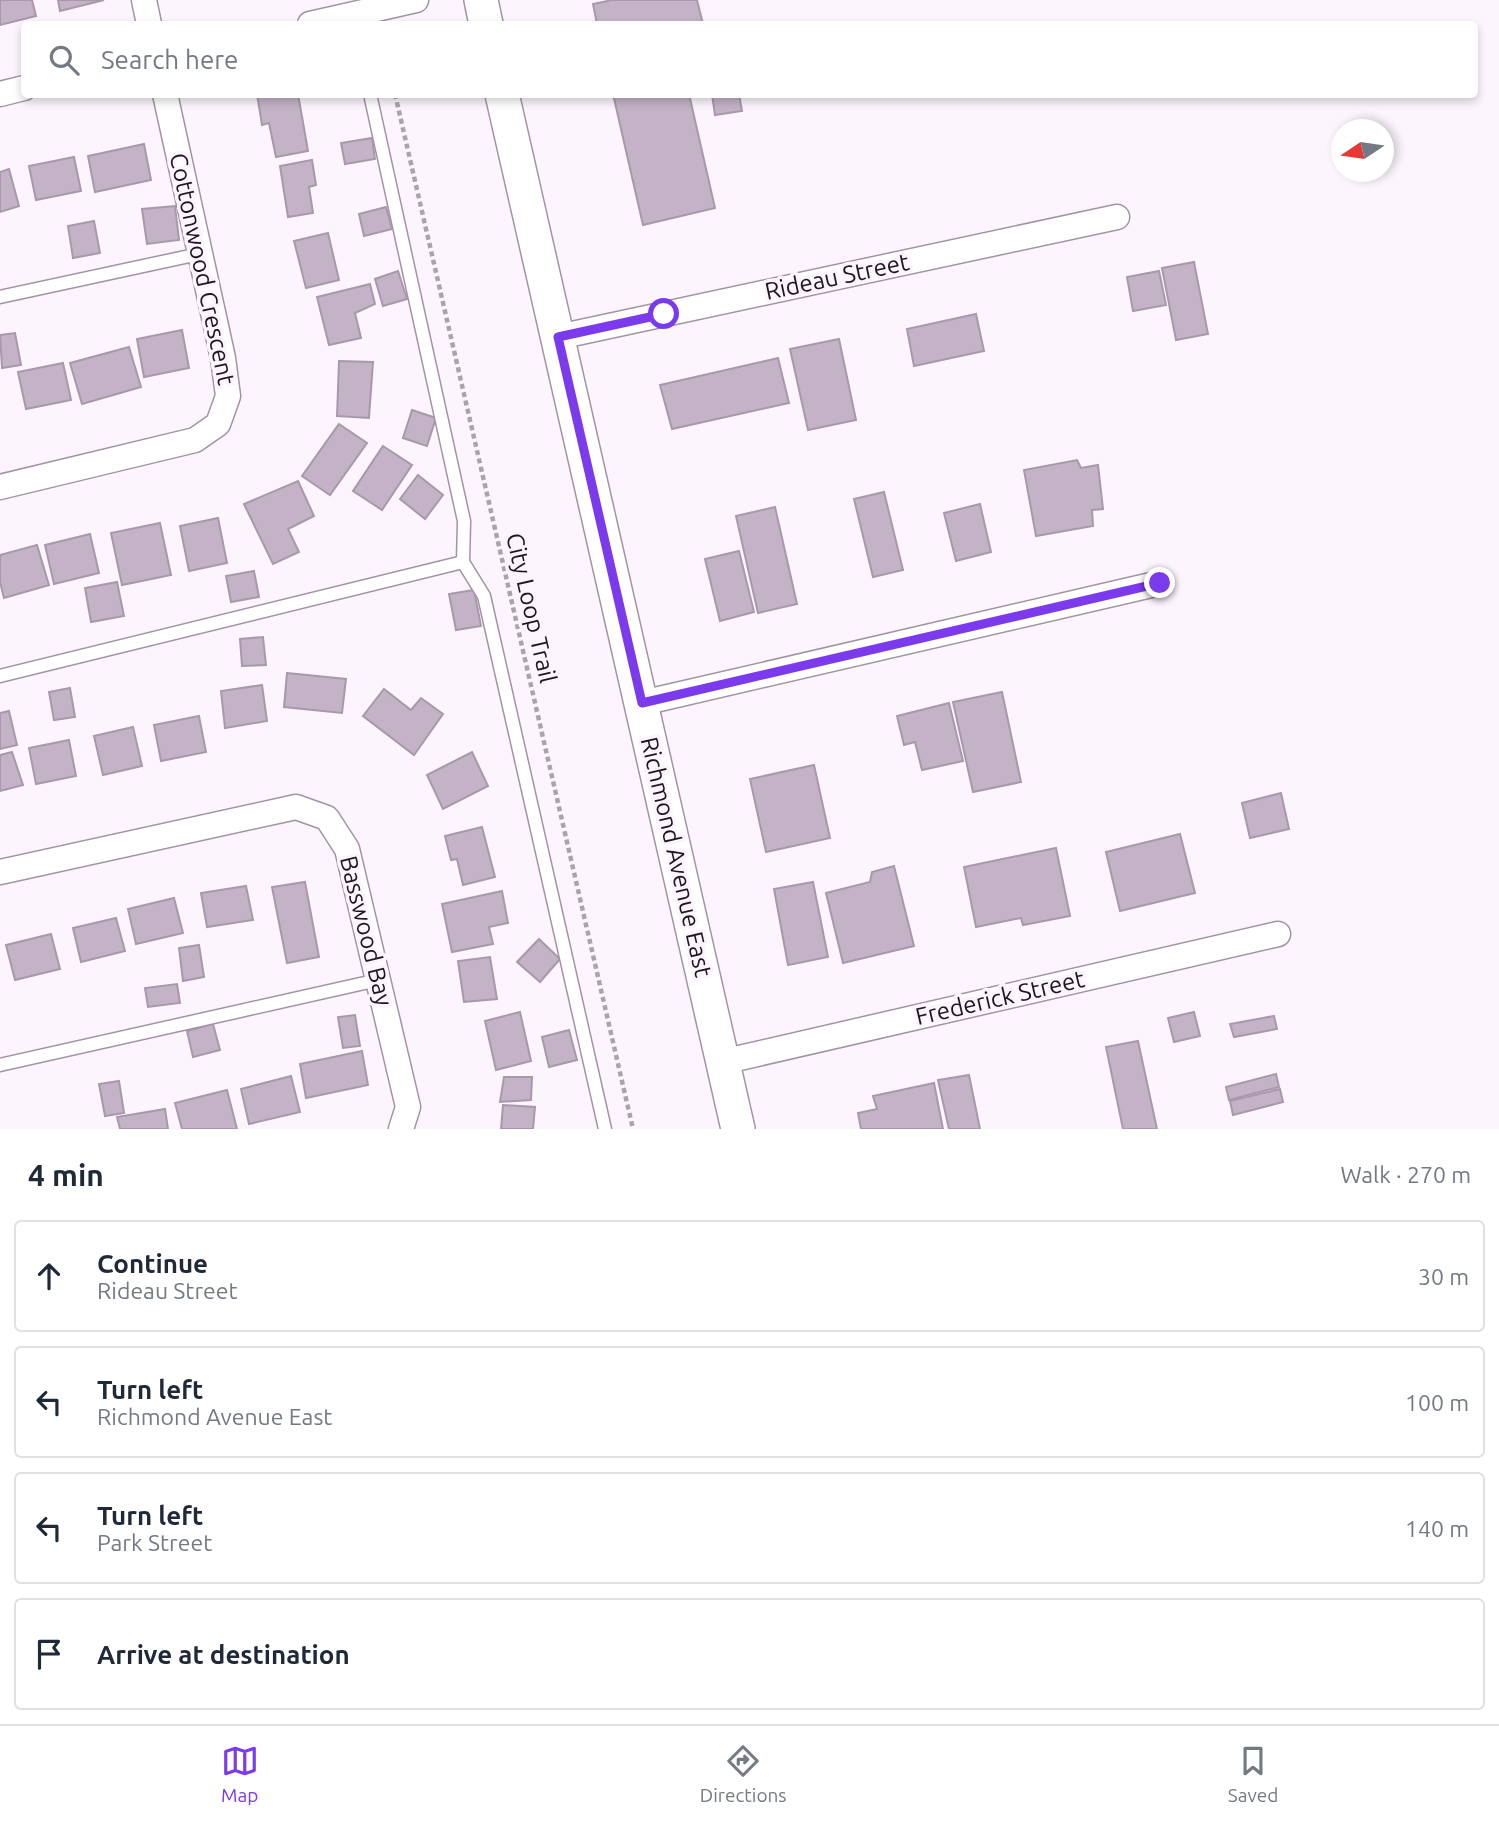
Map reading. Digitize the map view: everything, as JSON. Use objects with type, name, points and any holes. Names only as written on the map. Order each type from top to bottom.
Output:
[{"type":"main road","points":[[481,0],[485,21]]},
{"type":"main road","name":"Richmond Avenue East","points":[[503,98],[738,1129]]},
{"type":"street","points":[[144,0],[148,21]]},
{"type":"street","points":[[354,20],[416,0]]},
{"type":"street","points":[[0,94],[21,89]]},
{"type":"street","name":"Cottonwood Crescent","points":[[0,487],[195,440],[218,424],[228,396],[223,358],[166,98]]},
{"type":"street","name":"Rideau Street","points":[[558,337],[1117,217]]},
{"type":"street","points":[[642,703],[1160,583]]},
{"type":"street","name":"Basswood Bay","points":[[0,872],[296,807],[327,818],[348,849],[408,1107],[401,1129]]},
{"type":"street","name":"Frederick Street","points":[[722,1062],[1278,934]]},
{"type":"lane","points":[[371,98],[464,522],[463,562],[484,596],[605,1129]]},
{"type":"lane","points":[[0,297],[199,254]]},
{"type":"lane","points":[[0,676],[463,562]]},
{"type":"lane","points":[[0,1065],[378,980]]},
{"type":"path","name":"City Loop Trail","points":[[396,98],[633,1129]]},
{"type":"building","points":[[0,0],[32,0],[36,16],[0,25]]},
{"type":"building","points":[[58,0],[104,0],[60,11]]},
{"type":"building","points":[[612,0],[697,0],[702,21],[596,21],[593,4]]},
{"type":"building","points":[[258,98],[299,98],[308,151],[276,157],[269,123],[262,125]]},
{"type":"building","points":[[614,98],[690,98],[715,208],[643,225]]},
{"type":"building","points":[[713,98],[740,98],[742,111],[715,115]]},
{"type":"building","points":[[372,138],[375,159],[345,164],[341,143]]},
{"type":"building","points":[[144,144],[151,180],[95,192],[88,156]]},
{"type":"building","points":[[74,157],[81,191],[36,200],[29,166]]},
{"type":"building","points":[[312,160],[316,185],[309,187],[313,213],[288,217],[280,166]]},
{"type":"building","points":[[9,169],[19,206],[0,212],[0,172]]},
{"type":"building","points":[[175,206],[179,240],[147,244],[142,209]]},
{"type":"building","points":[[386,207],[392,229],[364,236],[359,214]]},
{"type":"building","points":[[94,221],[100,253],[73,258],[68,226]]},
{"type":"building","points":[[328,233],[339,280],[306,288],[294,241]]},
{"type":"building","points":[[1194,262],[1208,334],[1176,340],[1162,268]]},
{"type":"building","points":[[398,271],[407,299],[383,306],[375,279]]},
{"type":"building","points":[[1159,271],[1166,305],[1133,311],[1127,277]]},
{"type":"building","points":[[370,284],[375,304],[355,313],[361,338],[329,345],[317,297]]},
{"type":"building","points":[[976,314],[984,351],[914,366],[907,329]]},
{"type":"building","points":[[182,330],[189,368],[144,377],[137,339]]},
{"type":"building","points":[[15,333],[21,365],[2,368],[0,335]]},
{"type":"building","points":[[839,339],[856,420],[808,430],[790,349]]},
{"type":"building","points":[[129,347],[141,387],[82,404],[70,363]]},
{"type":"building","points":[[778,358],[789,403],[672,429],[660,385]]},
{"type":"building","points":[[339,361],[373,362],[369,418],[337,416]]},
{"type":"building","points":[[63,363],[71,400],[26,409],[18,372]]},
{"type":"building","points":[[412,410],[436,418],[427,446],[403,438]]},
{"type":"building","points":[[339,424],[367,443],[330,495],[302,476]]},
{"type":"building","points":[[383,446],[412,465],[382,510],[353,491]]},
{"type":"building","points":[[1077,460],[1081,468],[1098,465],[1103,509],[1092,510],[1093,526],[1036,536],[1024,470]]},
{"type":"building","points":[[418,475],[443,495],[425,519],[400,499]]},
{"type":"building","points":[[298,481],[314,516],[288,529],[299,552],[273,564],[244,504]]},
{"type":"building","points":[[884,492],[903,570],[873,577],[854,499]]},
{"type":"building","points":[[980,504],[991,552],[956,561],[944,513]]},
{"type":"building","points":[[775,507],[797,604],[758,613],[736,516]]},
{"type":"building","points":[[218,518],[227,563],[189,571],[180,526]]},
{"type":"building","points":[[160,523],[171,575],[122,585],[111,533]]},
{"type":"building","points":[[90,534],[99,573],[54,584],[45,545]]},
{"type":"building","points":[[37,545],[49,585],[4,598],[0,582],[0,555]]},
{"type":"building","points":[[739,551],[754,612],[720,621],[705,559]]},
{"type":"building","points":[[254,571],[259,597],[231,602],[226,576]]},
{"type":"building","points":[[117,582],[124,616],[91,622],[85,588]]},
{"type":"building","points":[[474,590],[481,626],[456,630],[449,594]]},
{"type":"building","points":[[263,637],[266,665],[242,666],[240,639]]},
{"type":"building","points":[[287,673],[346,679],[342,713],[284,707]]},
{"type":"building","points":[[262,685],[267,721],[225,728],[221,691]]},
{"type":"building","points":[[70,688],[75,717],[54,720],[49,692]]},
{"type":"building","points":[[384,689],[411,710],[421,698],[443,714],[414,755],[363,716]]},
{"type":"building","points":[[1002,692],[1021,782],[973,792],[953,702]]},
{"type":"building","points":[[949,703],[963,761],[922,770],[915,742],[904,745],[897,716]]},
{"type":"building","points":[[9,711],[17,745],[0,749],[0,713]]},
{"type":"building","points":[[199,716],[206,752],[161,761],[154,725]]},
{"type":"building","points":[[133,727],[142,766],[103,775],[94,736]]},
{"type":"building","points":[[69,740],[76,776],[36,784],[29,748]]},
{"type":"building","points":[[12,752],[23,785],[0,791],[0,755]]},
{"type":"building","points":[[472,752],[488,786],[443,809],[427,775]]},
{"type":"building","points":[[814,765],[830,838],[766,852],[750,779]]},
{"type":"building","points":[[1281,793],[1289,829],[1250,838],[1242,803]]},
{"type":"building","points":[[482,827],[495,877],[463,885],[457,859],[451,860],[445,836]]},
{"type":"building","points":[[1180,834],[1195,893],[1120,911],[1106,852]]},
{"type":"building","points":[[1056,848],[1070,916],[1023,925],[1021,918],[976,927],[964,867]]},
{"type":"building","points":[[894,866],[914,946],[843,963],[826,893],[870,882],[872,872]]},
{"type":"building","points":[[305,882],[319,957],[287,963],[272,887]]},
{"type":"building","points":[[813,882],[828,957],[788,965],[774,889]]},
{"type":"building","points":[[246,886],[253,920],[207,927],[201,893]]},
{"type":"building","points":[[502,891],[508,923],[489,927],[493,944],[452,952],[442,904]]},
{"type":"building","points":[[174,898],[183,933],[136,944],[128,909]]},
{"type":"building","points":[[116,918],[125,951],[81,962],[73,928]]},
{"type":"building","points":[[51,934],[60,969],[15,980],[6,945]]},
{"type":"building","points":[[539,939],[560,959],[540,982],[517,962]]},
{"type":"building","points":[[199,945],[204,977],[183,981],[179,948]]},
{"type":"building","points":[[490,957],[497,999],[464,1002],[458,961]]},
{"type":"building","points":[[177,984],[180,1003],[148,1007],[145,988]]},
{"type":"building","points":[[520,1012],[531,1061],[496,1070],[485,1021]]},
{"type":"building","points":[[1194,1012],[1200,1036],[1174,1042],[1168,1018]]},
{"type":"building","points":[[355,1015],[360,1046],[343,1048],[338,1017]]},
{"type":"building","points":[[1274,1016],[1277,1029],[1234,1037],[1230,1024]]},
{"type":"building","points":[[213,1024],[220,1050],[193,1057],[187,1031]]},
{"type":"building","points":[[569,1030],[577,1060],[549,1067],[542,1037]]},
{"type":"building","points":[[1138,1041],[1157,1129],[1123,1129],[1106,1047]]},
{"type":"building","points":[[362,1051],[368,1085],[306,1098],[300,1064]]},
{"type":"building","points":[[1276,1074],[1279,1087],[1229,1100],[1226,1087]]},
{"type":"building","points":[[969,1075],[980,1129],[949,1129],[938,1080]]},
{"type":"building","points":[[291,1076],[300,1112],[249,1124],[241,1089]]},
{"type":"building","points":[[504,1077],[532,1077],[531,1100],[500,1102]]},
{"type":"building","points":[[119,1081],[124,1113],[105,1116],[99,1084]]},
{"type":"building","points":[[934,1083],[943,1129],[861,1129],[858,1113],[877,1109],[873,1096]]},
{"type":"building","points":[[1280,1089],[1283,1102],[1233,1115],[1230,1101]]},
{"type":"building","points":[[227,1090],[237,1129],[182,1129],[175,1103]]},
{"type":"building","points":[[503,1105],[535,1107],[533,1129],[501,1129]]},
{"type":"building","points":[[165,1109],[168,1129],[120,1129],[117,1117]]},
{"type":"route","points":[[664,314],[558,337],[642,703],[1160,583]]}]
